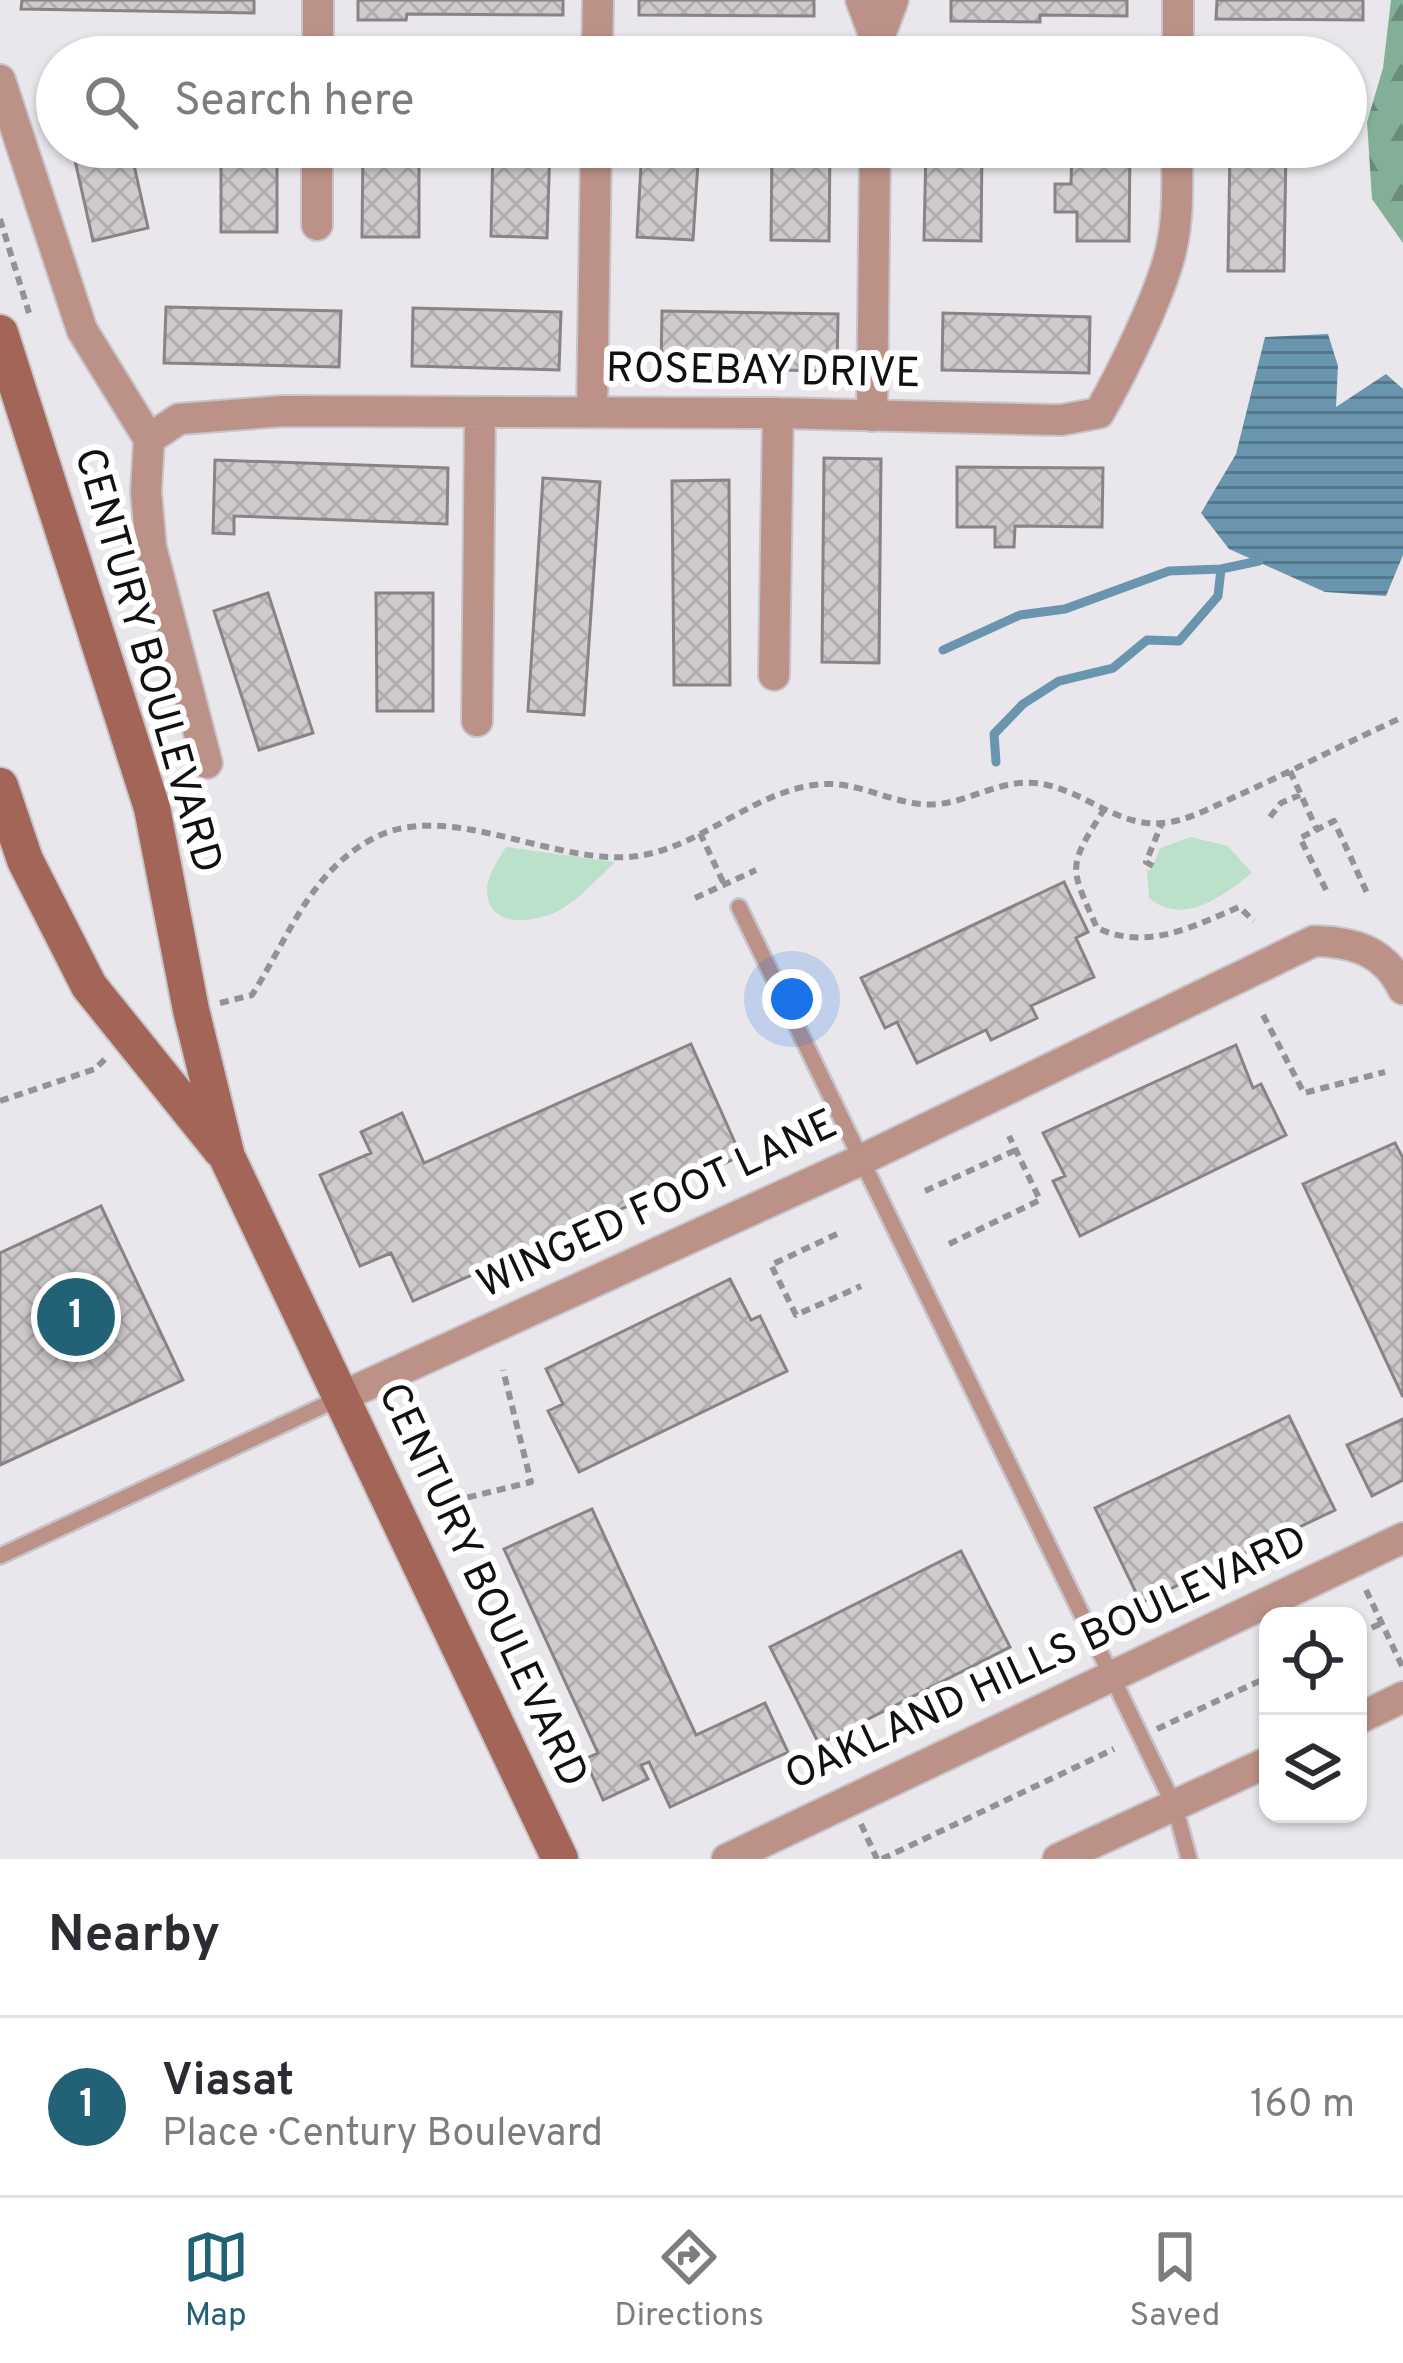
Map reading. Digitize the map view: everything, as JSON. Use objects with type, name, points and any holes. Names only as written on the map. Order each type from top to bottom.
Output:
[{"type":"street","points":[[318,0],[318,36]]},
{"type":"street","points":[[597,36],[598,0]]},
{"type":"street","points":[[861,0],[872,36]]},
{"type":"street","points":[[880,36],[892,0]]},
{"type":"street","points":[[1178,0],[1178,36]]},
{"type":"street","points":[[0,80],[82,330],[149,439],[146,492],[151,547],[207,763]]},
{"type":"street","points":[[317,168],[317,225]]},
{"type":"street","points":[[592,412],[596,168]]},
{"type":"street","points":[[872,416],[875,168]]},
{"type":"street","name":"ROSEBAY DRIVE","points":[[149,439],[179,419],[231,412],[778,413],[1060,420],[1099,413],[1117,383],[1171,254],[1177,168]]},
{"type":"street","name":"CENTURY BOULEVARD","points":[[0,333],[152,808],[191,1010],[227,1157],[560,1859]]},
{"type":"street","points":[[477,721],[481,412]]},
{"type":"street","points":[[774,675],[778,413]]},
{"type":"street","name":"CENTURY BOULEVARD","points":[[0,786],[25,860],[89,986],[227,1157]]},
{"type":"street","name":"WINGED FOOT LANE","points":[[343,1396],[861,1160],[1314,941],[1352,942],[1394,970],[1403,989]]},
{"type":"street","name":"OAKLAND HILLS BOULEVARD","points":[[727,1859],[1403,1538]]},
{"type":"street","points":[[1366,1715],[1403,1697]]},
{"type":"street","points":[[1058,1859],[1259,1766]]},
{"type":"lane","points":[[739,907],[1175,1807],[1189,1859]]},
{"type":"lane","name":"WINGED FOOT LANE","points":[[0,1556],[343,1396]]},
{"type":"path","points":[[191,1010],[252,995],[311,892],[350,853],[396,828],[445,824],[535,846],[628,857],[663,850],[779,794],[820,784],[851,785],[921,805],[1034,782],[1070,790],[1140,824],[1162,823],[1212,807],[1403,717]]},
{"type":"path","points":[[1290,771],[1317,830]]},
{"type":"path","points":[[1270,818],[1281,803],[1300,795]]},
{"type":"path","points":[[1105,808],[1074,866],[1074,878],[1097,928],[1120,939],[1171,936],[1239,907],[1254,921]]},
{"type":"path","points":[[1326,890],[1300,838],[1334,821],[1367,893]]},
{"type":"path","points":[[1153,866],[1146,862],[1162,823]]},
{"type":"path","points":[[700,833],[724,885]]},
{"type":"path","points":[[695,898],[756,870]]},
{"type":"path","points":[[1263,1015],[1304,1093],[1384,1072]]},
{"type":"path","points":[[0,1101],[95,1069],[128,1036]]},
{"type":"path","points":[[949,1244],[1040,1200],[1009,1136]]},
{"type":"path","points":[[925,1192],[1016,1150]]},
{"type":"path","points":[[837,1234],[771,1265],[796,1315],[861,1286]]},
{"type":"path","points":[[453,1501],[531,1482],[503,1370]]},
{"type":"path","points":[[1358,1576],[1402,1668]]},
{"type":"path","points":[[1367,1630],[1380,1624]]},
{"type":"path","points":[[1148,1733],[1259,1681]]},
{"type":"path","points":[[857,1817],[880,1859],[1114,1749]]},
{"type":"green space","points":[[1391,0],[1403,0],[1403,243],[1372,199],[1367,122],[1383,68]]},
{"type":"green space","points":[[1191,837],[1228,846],[1252,873],[1202,905],[1176,910],[1162,906],[1149,898],[1147,870],[1160,848]]},
{"type":"green space","points":[[506,847],[615,862],[556,912],[513,920],[495,911],[487,891]]},
{"type":"water","points":[[1328,334],[1338,366],[1336,407],[1386,374],[1403,389],[1403,555],[1386,596],[1325,592],[1229,549],[1201,513],[1236,454],[1265,337]]},
{"type":"building","points":[[22,0],[254,0],[254,13],[21,9]]},
{"type":"building","points":[[358,0],[563,0],[563,15],[407,14],[406,20],[358,20]]},
{"type":"building","points":[[639,0],[814,0],[814,16],[639,15]]},
{"type":"building","points":[[951,0],[1127,0],[1127,16],[951,21]]},
{"type":"building","points":[[1217,0],[1363,0],[1363,20],[1216,19]]},
{"type":"building","points":[[77,168],[135,168],[148,228],[93,241]]},
{"type":"building","points":[[221,168],[277,168],[277,232],[221,232]]},
{"type":"building","points":[[363,168],[419,168],[419,237],[362,237]]},
{"type":"building","points":[[493,168],[549,168],[547,238],[491,236]]},
{"type":"building","points":[[641,168],[698,168],[693,240],[637,237]]},
{"type":"building","points":[[772,168],[830,168],[829,241],[771,240]]},
{"type":"building","points":[[926,168],[982,168],[981,241],[924,240]]},
{"type":"building","points":[[1071,168],[1130,168],[1129,241],[1077,241],[1077,212],[1055,212],[1055,184],[1071,184]]},
{"type":"building","points":[[1230,168],[1286,168],[1284,271],[1228,271]]},
{"type":"building","points":[[166,307],[341,311],[339,367],[164,363]]},
{"type":"building","points":[[413,308],[561,312],[559,370],[412,366]]},
{"type":"building","points":[[662,311],[838,314],[837,371],[661,368]]},
{"type":"building","points":[[943,313],[1090,317],[1089,373],[942,370]]},
{"type":"building","points":[[824,458],[881,459],[879,663],[822,662]]},
{"type":"building","points":[[215,460],[448,468],[447,524],[234,516],[234,534],[213,533]]},
{"type":"building","points":[[957,467],[1103,468],[1102,527],[1015,526],[1014,547],[995,547],[995,527],[957,527]]},
{"type":"building","points":[[543,478],[600,482],[584,715],[528,711]]},
{"type":"building","points":[[729,480],[730,685],[674,685],[672,481]]},
{"type":"building","points":[[268,593],[313,733],[259,750],[214,611]]},
{"type":"building","points":[[376,593],[433,593],[433,711],[377,711]]},
{"type":"building","points":[[1064,882],[1088,932],[1076,938],[1094,977],[1031,1006],[1037,1018],[991,1040],[986,1030],[917,1063],[897,1022],[885,1028],[861,978]]},
{"type":"building","points":[[691,1044],[741,1156],[413,1301],[391,1253],[360,1266],[320,1175],[371,1153],[361,1132],[402,1113],[424,1163]]},
{"type":"building","points":[[1236,1045],[1253,1088],[1261,1084],[1286,1135],[1080,1236],[1053,1181],[1065,1176],[1043,1133]]},
{"type":"building","points":[[1395,1143],[1403,1158],[1403,1397],[1303,1184]]},
{"type":"building","points":[[101,1206],[183,1380],[0,1465],[0,1253]]},
{"type":"building","points":[[730,1279],[751,1320],[760,1316],[787,1371],[579,1472],[548,1411],[563,1404],[546,1369]]},
{"type":"building","points":[[1289,1416],[1335,1510],[1141,1603],[1095,1508]]},
{"type":"building","points":[[1403,1419],[1403,1480],[1372,1496],[1347,1445]]},
{"type":"building","points":[[592,1509],[696,1735],[765,1703],[788,1752],[670,1807],[649,1762],[641,1765],[648,1779],[603,1800],[585,1759],[598,1753],[504,1549]]},
{"type":"building","points":[[961,1551],[1010,1647],[819,1744],[770,1647]]},
{"type":"waterway","points":[[943,650],[1020,615],[1065,609],[1169,571],[1221,569],[1259,561]]},
{"type":"waterway","points":[[996,762],[994,734],[1023,704],[1059,681],[1113,668],[1147,640],[1179,641],[1218,596],[1221,569]]},
{"type":"place","name":"Viasat","points":[[76,1317]]}]
